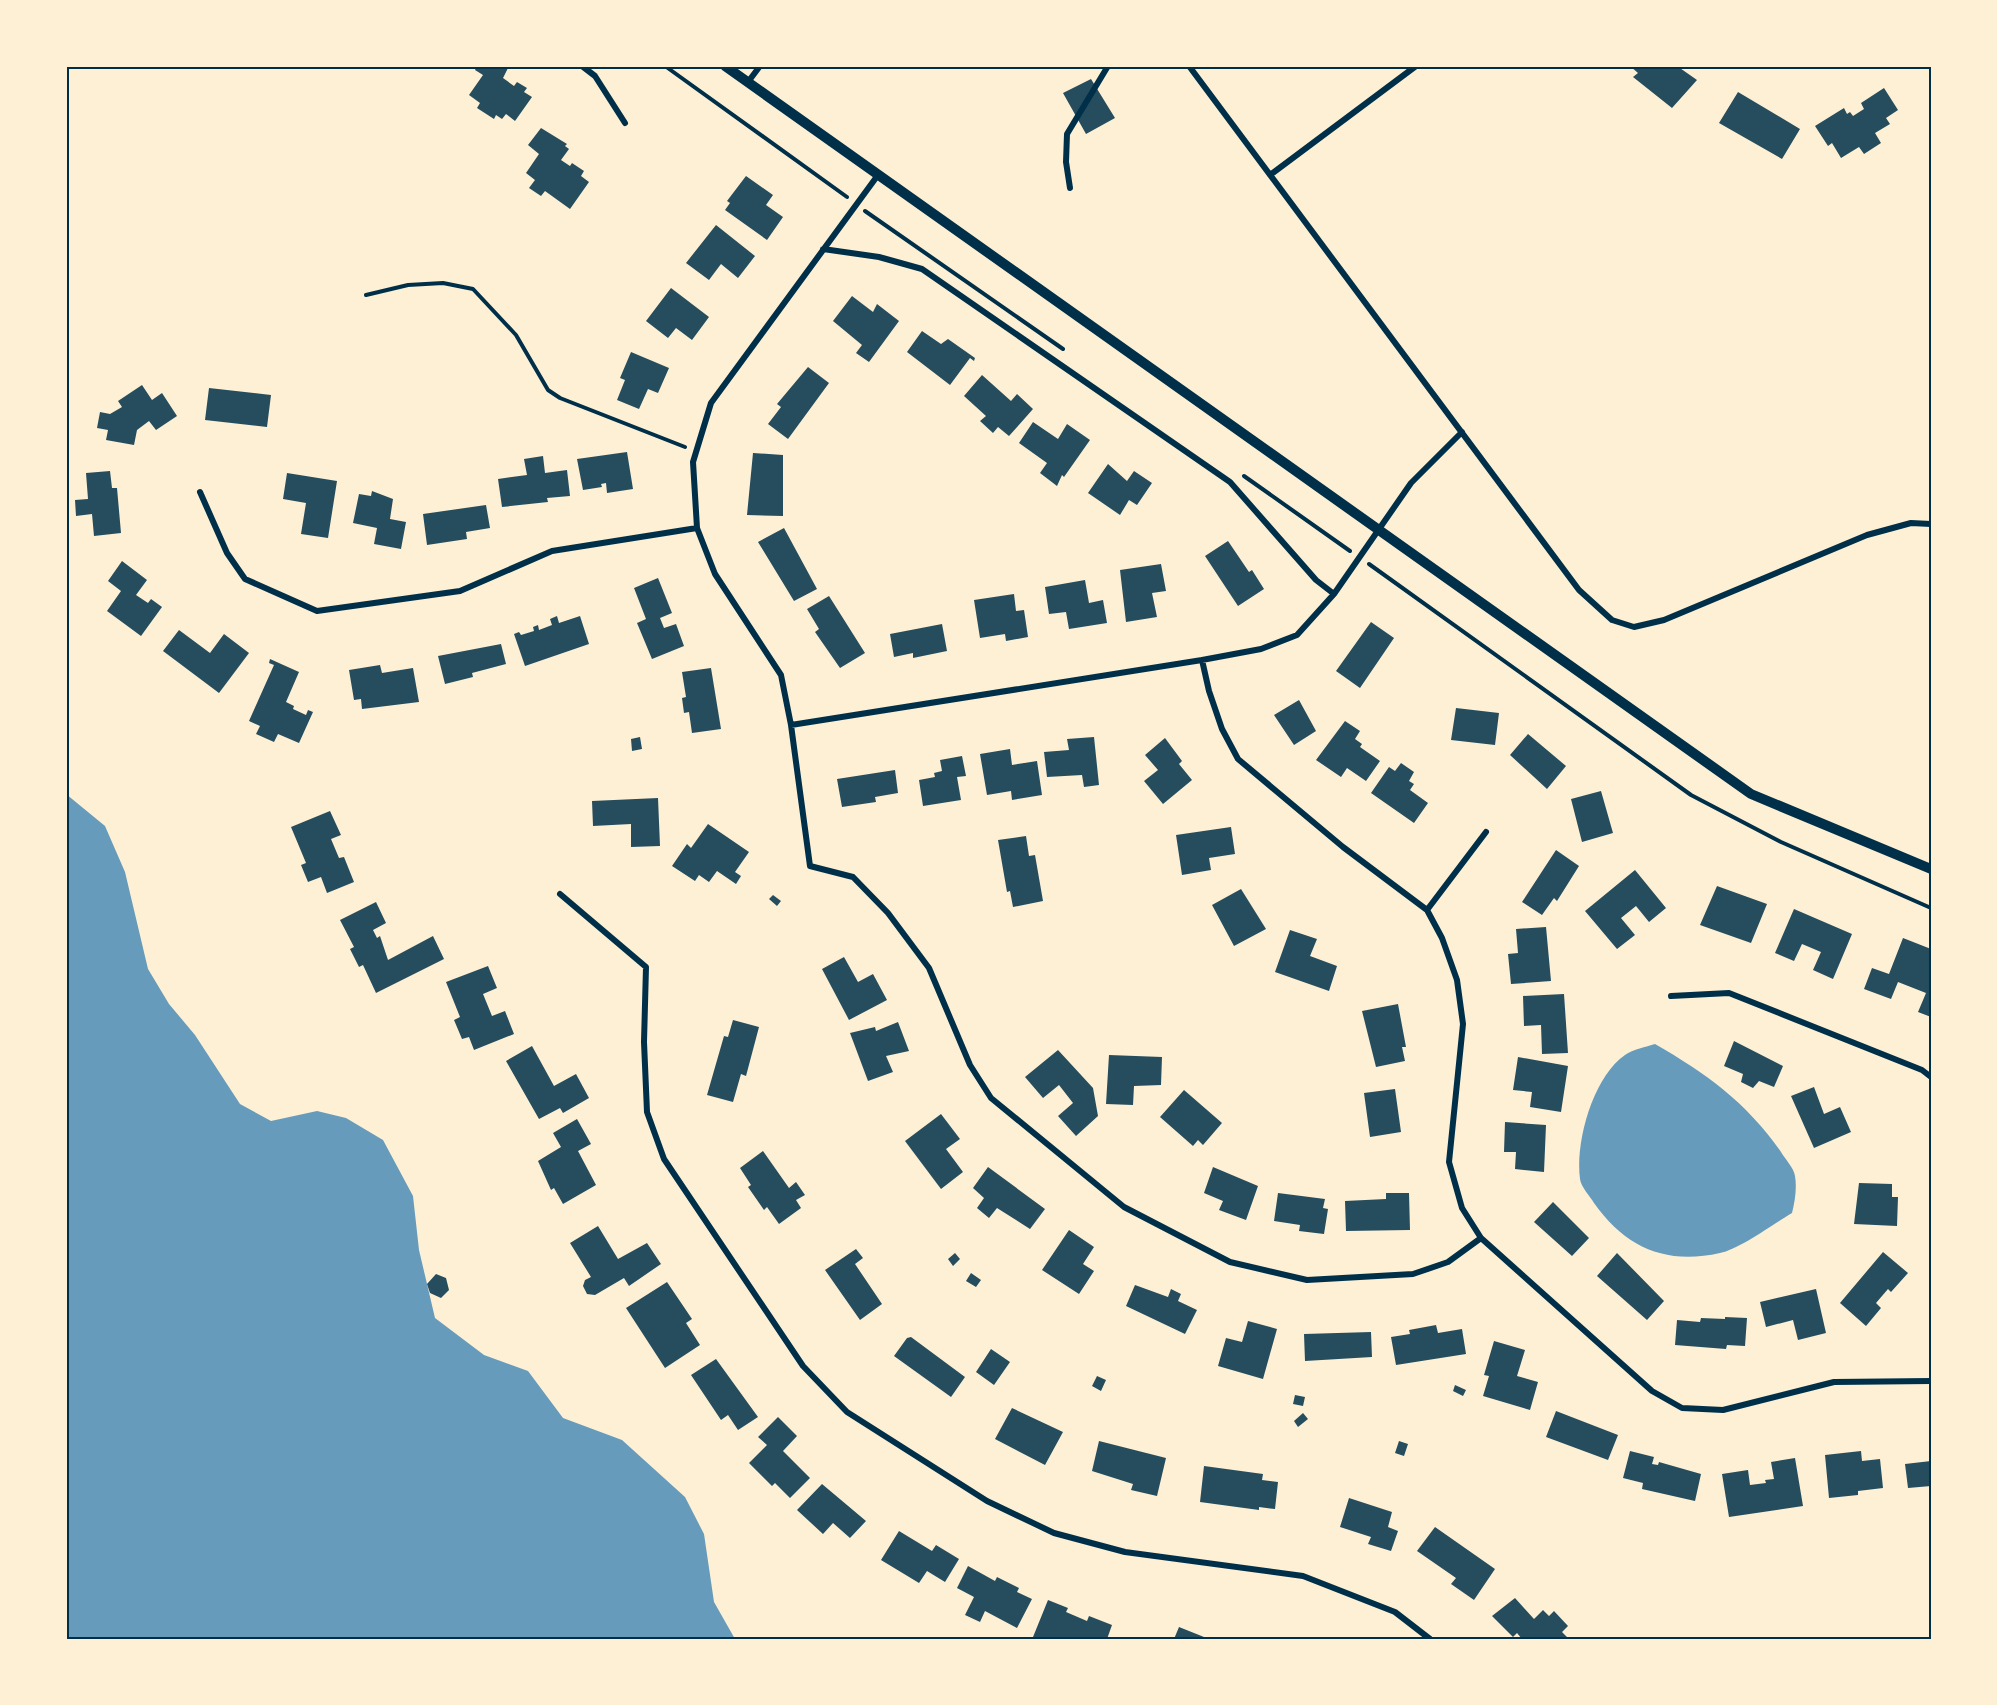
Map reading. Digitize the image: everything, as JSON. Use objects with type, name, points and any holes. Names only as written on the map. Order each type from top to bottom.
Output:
[{"type":"street","points":[[582,66],[596,76],[625,123]]},
{"type":"street","points":[[725,66],[1751,794],[1931,869]]},
{"type":"street","points":[[748,82],[759,66]]},
{"type":"street","points":[[1070,188],[1066,162],[1067,134],[1108,66]]},
{"type":"street","points":[[1189,66],[1579,590],[1612,620],[1634,627],[1664,621],[1714,601],[1806,558],[1867,535],[1911,523],[1931,524]]},
{"type":"street","points":[[1270,175],[1416,66]]},
{"type":"street","points":[[878,175],[711,403],[693,462],[697,528],[716,574],[781,675],[791,725],[810,866],[853,877],[888,914],[929,968],[970,1065],[991,1098],[1124,1207],[1230,1262],[1307,1280],[1413,1274],[1448,1262],[1481,1238]]},
{"type":"street","points":[[823,249],[879,257],[922,269],[1230,482],[1316,580],[1334,594]]},
{"type":"street","points":[[791,725],[1203,660],[1261,649],[1297,635],[1334,594],[1411,483],[1462,432]]},
{"type":"street","points":[[200,492],[227,553],[245,579],[317,611],[460,591],[552,551],[697,528]]},
{"type":"street","points":[[1203,660],[1209,691],[1222,729],[1238,759],[1343,847],[1427,910],[1442,938],[1457,980],[1463,1024],[1449,1162],[1462,1208],[1481,1238],[1652,1391],[1682,1408],[1723,1410],[1834,1382],[1931,1381]]},
{"type":"street","points":[[1427,910],[1486,832]]},
{"type":"street","points":[[560,894],[646,967],[644,1042],[647,1112],[664,1159],[803,1365],[847,1412],[987,1501],[1054,1533],[1125,1552],[1303,1576],[1395,1612],[1430,1639]]},
{"type":"street","points":[[1671,996],[1729,993],[1922,1070],[1931,1077]]},
{"type":"path","points":[[666,66],[840,192]]},
{"type":"path","points":[[366,295],[408,285],[443,283],[473,289],[516,335],[549,390],[561,398],[696,451]]},
{"type":"path","points":[[1378,570],[1691,795],[1781,842],[1931,908]]},
{"type":"water","points":[[66,794],[105,826],[125,872],[148,969],[169,1004],[195,1035],[240,1104],[271,1121],[317,1111],[346,1118],[383,1140],[413,1196],[419,1250],[435,1318],[484,1355],[528,1371],[563,1418],[622,1440],[685,1497],[704,1534],[714,1602],[735,1639],[66,1639]]},
{"type":"water","points":[[1655,1044],[1692,1066],[1724,1090],[1768,1134],[1794,1173],[1796,1190],[1792,1213],[1728,1251],[1682,1257],[1649,1249],[1634,1242],[1606,1219],[1581,1182],[1580,1147],[1595,1094],[1614,1065],[1625,1055]]},
{"type":"building","points":[[477,66],[509,66],[503,78],[514,86],[517,82],[527,88],[524,92],[532,97],[515,121],[506,114],[502,119],[496,115],[494,119],[477,108],[480,103],[469,95],[483,75],[475,70]]},
{"type":"building","points":[[1630,66],[1677,66],[1697,80],[1672,108],[1633,77],[1638,73]]},
{"type":"building","points":[[1091,79],[1115,118],[1086,134],[1063,93]]},
{"type":"building","points":[[1884,88],[1898,110],[1886,118],[1890,124],[1875,133],[1881,143],[1864,154],[1859,147],[1841,158],[1832,143],[1828,146],[1815,126],[1844,108],[1847,114],[1850,112],[1853,116],[1864,109],[1861,103]]},
{"type":"building","points":[[1738,92],[1800,129],[1782,159],[1719,123]]},
{"type":"building","points":[[541,128],[567,144],[565,146],[569,149],[561,160],[570,166],[572,163],[584,171],[581,176],[589,182],[570,209],[545,191],[541,196],[529,188],[535,180],[526,173],[539,154],[528,145]]},
{"type":"building","points":[[746,176],[773,195],[766,205],[783,217],[767,240],[725,210],[730,203],[727,201]]},
{"type":"building","points":[[716,225],[755,256],[738,278],[721,264],[709,280],[686,263]]},
{"type":"building","points":[[671,288],[709,317],[692,340],[676,328],[668,338],[646,321]]},
{"type":"building","points":[[852,296],[873,312],[877,304],[899,321],[869,362],[856,353],[862,345],[833,321]]},
{"type":"building","points":[[922,331],[941,344],[948,339],[975,358],[974,361],[970,358],[950,385],[907,352]]},
{"type":"building","points":[[631,352],[669,368],[658,393],[648,389],[639,409],[617,400],[625,380],[620,378]]},
{"type":"building","points":[[808,367],[829,383],[788,439],[768,424],[781,407],[777,404]]},
{"type":"building","points":[[982,375],[1011,401],[1017,394],[1033,409],[1009,436],[998,427],[993,433],[980,421],[986,416],[964,396]]},
{"type":"building","points":[[142,385],[152,400],[162,393],[177,416],[156,430],[149,421],[137,430],[134,445],[106,440],[108,430],[97,428],[100,412],[110,414],[122,407],[118,401]]},
{"type":"building","points":[[209,388],[271,395],[267,427],[205,420]]},
{"type":"building","points":[[1033,422],[1058,439],[1067,424],[1090,440],[1064,477],[1062,475],[1057,486],[1040,473],[1047,463],[1019,443]]},
{"type":"building","points":[[627,452],[633,489],[607,493],[606,483],[601,484],[602,487],[583,490],[577,459]]},
{"type":"building","points":[[753,453],[783,455],[783,516],[747,515]]},
{"type":"building","points":[[543,456],[545,473],[567,470],[570,496],[547,498],[548,502],[502,507],[498,479],[527,475],[524,459]]},
{"type":"building","points":[[1108,464],[1127,481],[1134,471],[1152,483],[1137,505],[1129,500],[1120,515],[1088,493]]},
{"type":"building","points":[[110,471],[112,488],[117,488],[121,533],[94,536],[92,514],[76,516],[75,500],[88,499],[86,473]]},
{"type":"building","points":[[287,473],[337,481],[328,538],[301,534],[306,503],[283,499]]},
{"type":"building","points":[[372,491],[393,499],[390,519],[406,522],[401,549],[374,544],[377,528],[353,523],[359,494],[371,496]]},
{"type":"building","points":[[486,505],[490,528],[466,532],[467,539],[427,545],[423,514]]},
{"type":"building","points":[[784,528],[817,589],[794,601],[758,542]]},
{"type":"building","points":[[1228,541],[1264,589],[1238,606],[1205,556]]},
{"type":"building","points":[[122,561],[147,580],[136,595],[148,603],[151,599],[162,607],[141,636],[107,611],[121,591],[108,581]]},
{"type":"building","points":[[1161,564],[1166,591],[1152,593],[1157,617],[1126,622],[1120,570]]},
{"type":"building","points":[[658,578],[672,613],[660,618],[664,628],[676,624],[684,646],[652,659],[637,623],[646,619],[634,588]]},
{"type":"building","points":[[1085,580],[1089,603],[1103,600],[1107,623],[1069,629],[1066,612],[1049,614],[1045,587]]},
{"type":"building","points":[[1014,594],[1016,611],[1024,610],[1028,637],[1006,641],[1005,634],[980,638],[974,600]]},
{"type":"building","points":[[829,596],[865,653],[840,668],[815,632],[819,629],[807,609]]},
{"type":"building","points":[[557,616],[559,623],[580,616],[589,644],[525,666],[514,634],[519,632],[521,635],[534,631],[533,627],[538,625],[539,630],[552,625],[550,619]]},
{"type":"building","points":[[1371,622],[1394,638],[1360,688],[1336,671]]},
{"type":"building","points":[[942,624],[947,651],[913,658],[913,653],[894,657],[890,634]]},
{"type":"building","points":[[179,630],[210,653],[224,634],[249,653],[219,693],[163,651]]},
{"type":"building","points":[[501,644],[506,664],[472,673],[473,677],[445,684],[438,656]]},
{"type":"building","points":[[270,659],[299,672],[286,702],[294,706],[293,709],[306,715],[308,710],[313,712],[299,743],[278,734],[274,742],[256,734],[260,726],[249,721],[274,665],[269,663]]},
{"type":"building","points":[[380,665],[382,673],[413,668],[419,702],[362,709],[361,699],[354,700],[349,670]]},
{"type":"building","points":[[711,668],[721,729],[692,733],[689,712],[684,713],[682,698],[686,697],[682,672]]},
{"type":"building","points":[[1299,700],[1316,731],[1294,745],[1274,715]]},
{"type":"building","points":[[1456,708],[1499,713],[1495,745],[1451,740]]},
{"type":"building","points":[[1345,721],[1360,731],[1355,739],[1362,744],[1360,747],[1380,761],[1366,781],[1347,768],[1341,777],[1316,760]]},
{"type":"building","points":[[1528,734],[1566,766],[1547,789],[1510,755]]},
{"type":"building","points":[[640,737],[642,749],[632,751],[631,739]]},
{"type":"building","points":[[1094,737],[1099,785],[1084,787],[1082,775],[1047,777],[1044,752],[1069,750],[1067,739]]},
{"type":"building","points":[[1165,738],[1182,761],[1179,764],[1192,780],[1163,804],[1144,781],[1158,770],[1145,755]]},
{"type":"building","points":[[1010,749],[1012,765],[1037,761],[1042,795],[1012,800],[1011,791],[987,795],[980,754]]},
{"type":"building","points":[[962,756],[966,776],[957,777],[961,800],[923,806],[919,780],[935,777],[934,773],[942,771],[940,760]]},
{"type":"building","points":[[1401,763],[1414,772],[1409,781],[1414,784],[1410,790],[1428,803],[1414,823],[1371,793],[1389,767],[1395,771]]},
{"type":"building","points":[[895,770],[898,793],[875,797],[876,802],[842,807],[837,779]]},
{"type":"building","points":[[1601,791],[1613,833],[1582,842],[1571,799]]},
{"type":"building","points":[[658,798],[660,846],[631,847],[631,824],[593,826],[592,801]]},
{"type":"building","points":[[330,811],[341,835],[331,839],[339,858],[344,857],[354,882],[327,893],[321,877],[308,882],[301,865],[306,863],[291,827]]},
{"type":"building","points":[[708,824],[749,852],[735,872],[741,876],[736,884],[717,871],[709,882],[699,875],[695,881],[672,866],[687,844],[691,848]]},
{"type":"building","points":[[1231,827],[1235,854],[1209,858],[1211,870],[1182,875],[1176,835]]},
{"type":"building","points":[[1026,836],[1029,856],[1035,855],[1043,901],[1013,907],[1010,891],[1007,892],[998,840]]},
{"type":"building","points":[[1556,850],[1579,866],[1557,901],[1554,898],[1542,915],[1522,902]]},
{"type":"building","points":[[1635,870],[1666,908],[1649,922],[1636,906],[1621,918],[1635,935],[1617,949],[1585,911]]},
{"type":"building","points":[[1717,886],[1767,904],[1751,943],[1700,925]]},
{"type":"building","points":[[1241,889],[1266,929],[1234,946],[1212,905]]},
{"type":"building","points":[[773,895],[781,901],[777,906],[769,899]]},
{"type":"building","points":[[376,902],[386,923],[373,930],[377,938],[380,936],[388,960],[433,936],[444,959],[376,993],[363,965],[359,967],[350,949],[354,947],[340,920]]},
{"type":"building","points":[[1794,909],[1852,934],[1833,979],[1813,970],[1821,952],[1802,944],[1794,961],[1775,953]]},
{"type":"building","points":[[1546,927],[1551,981],[1511,984],[1508,954],[1518,953],[1516,929]]},
{"type":"building","points":[[1290,930],[1317,939],[1310,956],[1337,966],[1329,991],[1275,972]]},
{"type":"building","points":[[1903,938],[1931,949],[1931,1017],[1918,1012],[1926,993],[1898,982],[1891,999],[1864,989],[1872,968],[1889,974]]},
{"type":"building","points":[[844,957],[858,982],[873,974],[887,1000],[849,1020],[822,969]]},
{"type":"building","points":[[488,966],[497,988],[483,994],[492,1016],[505,1011],[514,1034],[474,1050],[469,1037],[462,1039],[454,1020],[460,1017],[446,982]]},
{"type":"building","points":[[1564,994],[1568,1053],[1542,1054],[1541,1025],[1524,1026],[1523,996]]},
{"type":"building","points":[[1398,1004],[1406,1047],[1402,1047],[1405,1061],[1376,1067],[1362,1011]]},
{"type":"building","points":[[733,1020],[759,1027],[746,1076],[741,1074],[733,1102],[707,1095],[724,1036],[728,1037]]},
{"type":"building","points":[[898,1022],[909,1051],[886,1056],[893,1072],[868,1081],[850,1033],[875,1027],[876,1031]]},
{"type":"building","points":[[1734,1041],[1783,1066],[1774,1087],[1759,1081],[1753,1088],[1741,1082],[1743,1074],[1724,1066]]},
{"type":"building","points":[[532,1046],[554,1086],[576,1074],[589,1098],[563,1113],[560,1108],[539,1119],[506,1061]]},
{"type":"building","points":[[1058,1050],[1093,1088],[1098,1116],[1076,1136],[1058,1116],[1073,1103],[1059,1085],[1043,1098],[1025,1077]]},
{"type":"building","points":[[1109,1055],[1162,1057],[1161,1085],[1134,1086],[1133,1105],[1106,1104]]},
{"type":"building","points":[[1518,1057],[1568,1066],[1561,1112],[1530,1107],[1532,1092],[1513,1090]]},
{"type":"building","points":[[1814,1087],[1824,1114],[1840,1107],[1851,1132],[1814,1148],[1791,1096]]},
{"type":"building","points":[[1395,1089],[1401,1132],[1370,1137],[1364,1093]]},
{"type":"building","points":[[1184,1090],[1222,1123],[1203,1145],[1198,1140],[1193,1146],[1160,1117]]},
{"type":"building","points":[[941,1114],[960,1139],[946,1149],[963,1172],[941,1189],[905,1141]]},
{"type":"building","points":[[577,1119],[591,1144],[578,1151],[596,1185],[563,1204],[554,1188],[551,1190],[538,1161],[561,1147],[553,1133]]},
{"type":"building","points":[[1505,1122],[1546,1125],[1544,1172],[1515,1169],[1516,1152],[1504,1152]]},
{"type":"building","points":[[763,1151],[789,1188],[796,1182],[805,1195],[796,1200],[801,1208],[779,1224],[767,1207],[764,1210],[748,1187],[751,1185],[740,1168]]},
{"type":"building","points":[[988,1167],[1045,1209],[1030,1229],[997,1208],[989,1218],[977,1208],[984,1198],[973,1188]]},
{"type":"building","points":[[1213,1167],[1258,1186],[1246,1220],[1219,1210],[1223,1201],[1204,1193]]},
{"type":"building","points":[[1859,1183],[1892,1184],[1892,1197],[1898,1197],[1897,1226],[1854,1224]]},
{"type":"building","points":[[1278,1193],[1325,1199],[1323,1208],[1328,1209],[1324,1234],[1299,1231],[1300,1225],[1274,1221]]},
{"type":"building","points":[[1386,1193],[1409,1193],[1410,1230],[1346,1231],[1345,1201],[1386,1199]]},
{"type":"building","points":[[1553,1202],[1589,1238],[1572,1256],[1534,1222]]},
{"type":"building","points":[[598,1226],[618,1259],[647,1243],[661,1264],[629,1286],[624,1278],[595,1295],[587,1294],[583,1286],[585,1280],[591,1277],[570,1243]]},
{"type":"building","points":[[1069,1230],[1094,1247],[1083,1264],[1094,1271],[1079,1294],[1042,1270]]},
{"type":"building","points":[[856,1249],[863,1258],[855,1264],[882,1304],[860,1320],[825,1270]]},
{"type":"building","points":[[1883,1252],[1908,1273],[1891,1292],[1888,1289],[1876,1303],[1881,1308],[1866,1326],[1840,1303]]},
{"type":"building","points":[[955,1253],[960,1259],[953,1266],[948,1259]]},
{"type":"building","points":[[1617,1253],[1664,1301],[1647,1320],[1597,1276]]},
{"type":"building","points":[[971,1273],[981,1280],[976,1287],[966,1281]]},
{"type":"building","points":[[436,1274],[446,1278],[449,1290],[441,1298],[430,1293],[427,1284]]},
{"type":"building","points":[[667,1282],[692,1319],[686,1323],[700,1345],[665,1368],[626,1308]]},
{"type":"building","points":[[1135,1285],[1168,1297],[1171,1289],[1181,1294],[1178,1301],[1197,1310],[1185,1334],[1126,1306]]},
{"type":"building","points":[[1816,1289],[1826,1333],[1798,1340],[1793,1320],[1766,1327],[1760,1302]]},
{"type":"building","points":[[1725,1317],[1747,1318],[1745,1346],[1727,1345],[1726,1349],[1675,1345],[1677,1320],[1700,1322],[1701,1318],[1725,1319]]},
{"type":"building","points":[[1248,1321],[1277,1329],[1263,1379],[1218,1366],[1226,1338],[1242,1342]]},
{"type":"building","points":[[1436,1325],[1438,1333],[1462,1329],[1466,1354],[1396,1365],[1391,1337],[1410,1334],[1409,1330]]},
{"type":"building","points":[[1371,1332],[1372,1357],[1305,1361],[1304,1334]]},
{"type":"building","points":[[911,1337],[965,1377],[951,1397],[894,1356],[907,1338]]},
{"type":"building","points":[[1494,1341],[1525,1350],[1517,1376],[1538,1382],[1530,1410],[1483,1396],[1489,1376],[1484,1375]]},
{"type":"building","points":[[991,1349],[1010,1362],[994,1385],[976,1372]]},
{"type":"building","points":[[716,1359],[758,1417],[738,1430],[728,1415],[721,1420],[691,1375]]},
{"type":"building","points":[[1097,1376],[1106,1380],[1101,1391],[1092,1386]]},
{"type":"building","points":[[1455,1385],[1466,1390],[1463,1396],[1453,1391]]},
{"type":"building","points":[[1295,1395],[1305,1397],[1303,1406],[1293,1404]]},
{"type":"building","points":[[1012,1408],[1063,1432],[1045,1465],[995,1439]]},
{"type":"building","points":[[1556,1411],[1618,1435],[1608,1460],[1546,1437]]},
{"type":"building","points":[[1303,1413],[1308,1419],[1298,1427],[1294,1421]]},
{"type":"building","points":[[778,1417],[797,1436],[783,1451],[810,1478],[790,1498],[775,1483],[772,1486],[749,1463],[767,1445],[758,1437]]},
{"type":"building","points":[[1099,1441],[1166,1458],[1157,1496],[1131,1490],[1133,1484],[1092,1471]]},
{"type":"building","points":[[1399,1441],[1408,1444],[1404,1456],[1395,1453]]},
{"type":"building","points":[[1630,1451],[1654,1457],[1652,1464],[1658,1465],[1659,1462],[1701,1474],[1695,1501],[1642,1489],[1643,1483],[1623,1478]]},
{"type":"building","points":[[1861,1451],[1862,1461],[1880,1459],[1883,1488],[1858,1491],[1858,1495],[1829,1498],[1825,1455]]},
{"type":"building","points":[[1795,1458],[1803,1506],[1729,1517],[1722,1474],[1748,1470],[1750,1485],[1766,1483],[1765,1480],[1774,1479],[1771,1462]]},
{"type":"building","points":[[1931,1461],[1931,1486],[1908,1488],[1905,1464]]},
{"type":"building","points":[[1204,1466],[1263,1474],[1262,1480],[1278,1482],[1275,1509],[1259,1507],[1259,1510],[1200,1502]]},
{"type":"building","points":[[822,1484],[866,1521],[850,1538],[833,1523],[823,1534],[797,1510]]},
{"type":"building","points":[[1349,1498],[1392,1512],[1388,1527],[1398,1531],[1391,1551],[1368,1544],[1371,1537],[1340,1527]]},
{"type":"building","points":[[1435,1527],[1495,1569],[1474,1600],[1451,1584],[1456,1578],[1417,1551]]},
{"type":"building","points":[[899,1531],[932,1551],[936,1545],[959,1559],[945,1582],[927,1571],[919,1583],[881,1560]]},
{"type":"building","points":[[968,1566],[995,1581],[997,1577],[1019,1588],[1017,1592],[1032,1599],[1017,1628],[985,1611],[980,1622],[965,1615],[974,1597],[957,1588]]},
{"type":"building","points":[[1515,1598],[1534,1619],[1543,1610],[1549,1616],[1554,1611],[1568,1626],[1562,1632],[1569,1639],[1522,1639],[1517,1633],[1513,1637],[1492,1616]]},
{"type":"building","points":[[1048,1600],[1068,1608],[1066,1612],[1087,1621],[1089,1616],[1112,1625],[1107,1639],[1033,1637]]},
{"type":"building","points":[[1179,1627],[1209,1639],[1174,1639]]}]
